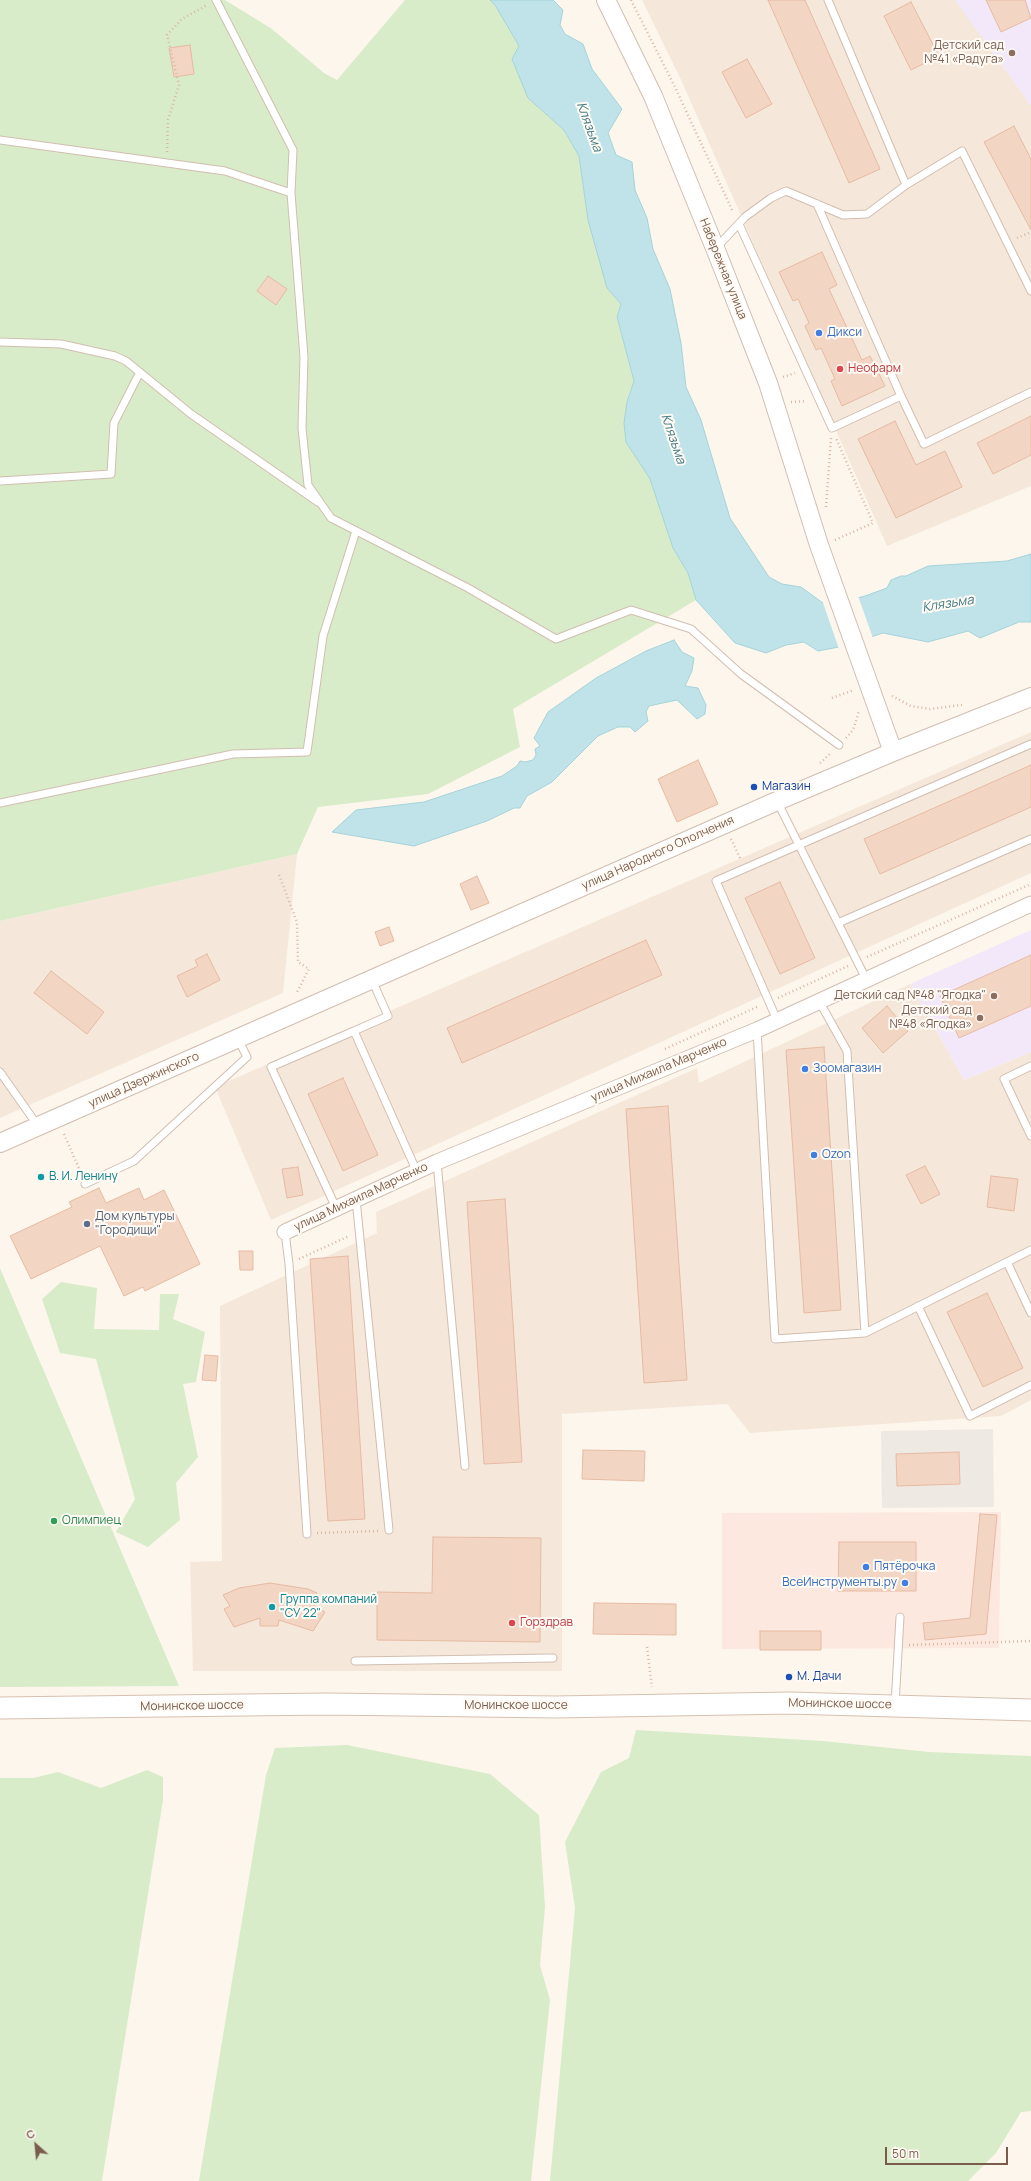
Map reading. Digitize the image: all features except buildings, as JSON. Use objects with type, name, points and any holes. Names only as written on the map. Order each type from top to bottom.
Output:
[{"type":"main road","name":"Монинское шоссе","points":[[0,1708],[319,1704],[555,1707],[790,1703],[1031,1710]]},
{"type":"street","name":"Набережная улица","points":[[606,0],[653,96],[716,248],[768,383],[825,543],[864,687],[893,752]]},
{"type":"street","name":"улица Народного Ополчения","points":[[288,1017],[777,801],[893,752],[1031,697]]},
{"type":"street","name":"улица Михаила Марченко","points":[[285,1232],[437,1162],[757,1030],[1031,904]]},
{"type":"street","name":"улица Дзержинского","points":[[0,1143],[288,1017]]},
{"type":"lane","points":[[828,0],[906,185]]},
{"type":"lane","points":[[213,2],[293,150],[290,193],[304,358],[302,428],[308,485],[331,518],[468,588],[556,639],[631,610],[691,629],[741,674],[839,744]]},
{"type":"lane","points":[[0,140],[225,171],[290,193]]},
{"type":"lane","points":[[716,248],[745,217],[771,198],[786,191],[844,215],[867,214],[906,185],[962,151],[1031,291]]},
{"type":"lane","points":[[817,204],[901,396],[924,444],[1031,392]]},
{"type":"lane","points":[[739,224],[832,428],[901,396]]},
{"type":"lane","points":[[0,342],[61,344],[115,356],[126,361],[191,414],[322,505]]},
{"type":"lane","points":[[0,481],[111,474],[114,423],[140,372]]},
{"type":"lane","points":[[0,803],[233,754],[307,752],[323,636],[356,531]]},
{"type":"lane","points":[[777,1020],[716,881],[1031,744]]},
{"type":"lane","points":[[777,801],[866,979]]},
{"type":"lane","points":[[838,923],[1031,839]]},
{"type":"lane","points":[[336,1208],[271,1067],[388,1016],[372,980]]},
{"type":"lane","points":[[819,1001],[847,1050],[866,1333]]},
{"type":"lane","points":[[757,1030],[776,1339],[866,1333],[1031,1250]]},
{"type":"lane","points":[[354,1031],[417,1172]]},
{"type":"lane","points":[[85,1184],[134,1161],[247,1057],[238,1038]]},
{"type":"lane","points":[[1031,1066],[1004,1079],[1031,1136]]},
{"type":"lane","points":[[0,1072],[38,1126]]},
{"type":"lane","points":[[437,1162],[465,1466]]},
{"type":"lane","points":[[356,1199],[389,1530]]},
{"type":"lane","points":[[285,1232],[289,1264],[306,1534]]},
{"type":"lane","points":[[1007,1262],[1031,1313]]},
{"type":"lane","points":[[918,1306],[970,1416],[1031,1386]]},
{"type":"lane","points":[[895,1706],[900,1617]]},
{"type":"lane","points":[[355,1661],[553,1658]]},
{"type":"path","points":[[631,0],[674,85],[739,224]]},
{"type":"path","points":[[167,163],[168,120],[179,85],[167,35],[182,19],[213,2]]},
{"type":"path","points":[[776,380],[805,370]]},
{"type":"path","points":[[786,403],[819,400]]},
{"type":"path","points":[[825,543],[873,523],[832,428]]},
{"type":"path","points":[[825,511],[832,428]]},
{"type":"path","points":[[832,698],[864,687]]},
{"type":"path","points":[[890,694],[897,700],[911,706],[930,709],[968,704]]},
{"type":"path","points":[[814,766],[820,763],[853,730],[859,714],[859,707]]},
{"type":"path","points":[[729,834],[744,868]]},
{"type":"path","points":[[279,875],[297,922],[298,962],[309,969],[295,996]]},
{"type":"path","points":[[660,1051],[1031,884]]},
{"type":"path","points":[[63,1132],[85,1184]]},
{"type":"path","points":[[289,1264],[360,1231]]},
{"type":"path","points":[[306,1534],[389,1530]]},
{"type":"path","points":[[898,1645],[1031,1641]]},
{"type":"path","points":[[647,1647],[654,1705]]},
{"type":"shaded area","points":[[642,0],[1031,0],[1031,486],[887,546],[682,82]]},
{"type":"shaded area","name":"Детский сад №41 «Радуга»","points":[[955,0],[1031,0],[1031,106]]},
{"type":"shaded area","points":[[1031,732],[1031,873],[271,1220],[215,1087]]},
{"type":"shaded area","points":[[297,854],[283,993],[0,1118],[0,921]]},
{"type":"shaded area","name":"Детский сад №48 «Ягодка»","points":[[1031,930],[1031,1052],[964,1080],[910,984]]},
{"type":"shaded area","points":[[910,984],[964,1080],[1031,1052],[1031,1400],[1001,1416],[750,1433],[727,1404],[562,1414],[562,1671],[193,1671],[190,1562],[222,1561],[220,1306],[377,1233],[376,1212],[697,1068],[699,1083]]},
{"type":"shaded area","points":[[993,1429],[994,1507],[882,1508],[881,1431]]},
{"type":"shaded area","points":[[1001,1512],[999,1648],[722,1649],[722,1513]]},
{"type":"green space","points":[[0,0],[225,0],[272,29],[324,73],[337,80],[405,0],[490,0],[495,5],[519,46],[528,98],[564,130],[579,156],[607,288],[621,304],[617,317],[634,382],[627,402],[626,442],[650,479],[673,548],[688,573],[696,600],[513,709],[520,747],[428,794],[318,807],[297,854],[0,921]]},
{"type":"green space","name":"Олимпиец","points":[[0,1268],[37,1355],[179,1686],[0,1687]]},
{"type":"green space","points":[[61,1282],[97,1288],[94,1329],[159,1330],[160,1294],[179,1294],[173,1319],[205,1332],[196,1382],[183,1384],[198,1457],[176,1483],[180,1520],[148,1547],[116,1532],[135,1499],[96,1359],[60,1353],[42,1299]]},
{"type":"green space","points":[[636,1730],[823,1741],[929,1752],[1031,1756],[1031,2111],[1021,2112],[996,2153],[968,2181],[550,2181],[575,1908],[565,1842],[601,1772],[629,1758]]},
{"type":"green space","points":[[347,1745],[490,1774],[539,1815],[545,1907],[540,1965],[550,2000],[531,2181],[199,2181],[266,1775],[275,1748]]},
{"type":"green space","points":[[147,1770],[163,1777],[163,1800],[102,2181],[0,2181],[0,1778],[33,1778],[58,1772],[101,1788]]},
{"type":"water","name":"Клязьма","points":[[490,0],[553,0],[563,10],[560,25],[565,34],[583,44],[592,69],[622,109],[608,133],[616,155],[632,162],[635,190],[647,218],[653,249],[670,289],[681,343],[686,387],[701,420],[730,518],[769,577],[782,584],[801,587],[823,603],[835,604],[887,588],[891,580],[901,576],[906,576],[928,566],[1007,561],[1031,554],[1031,622],[1019,622],[980,638],[968,631],[928,642],[883,633],[844,646],[818,651],[804,642],[786,645],[766,653],[735,643],[696,600],[688,573],[673,548],[650,479],[626,442],[624,423],[627,402],[634,381],[617,317],[621,304],[607,288],[588,220],[579,156],[564,130],[528,98],[512,59],[519,46],[495,5]]},
{"type":"water","points":[[674,640],[682,652],[694,658],[692,671],[685,686],[698,688],[706,705],[705,714],[697,719],[677,700],[649,706],[646,712],[648,721],[635,732],[630,727],[618,727],[598,736],[552,782],[527,796],[520,808],[514,808],[487,821],[414,846],[332,832],[356,810],[424,802],[502,776],[517,766],[520,761],[525,762],[533,760],[536,755],[535,749],[540,746],[534,738],[548,712],[596,678],[646,651]]},
{"type":"pier","points":[[858,596],[873,638],[839,649],[822,600],[834,602]]},
{"type":"place","name":"Детский сад №41 «Радуга»","points":[[1012,53]]},
{"type":"place","name":"Дикси","points":[[819,333]]},
{"type":"place","name":"Неофарм","points":[[840,369]]},
{"type":"place","name":"Магазин","points":[[754,787]]},
{"type":"place","name":"Детский сад №48 \"Ягодка\"","points":[[994,996]]},
{"type":"place","name":"Детский сад №48 «Ягодка»","points":[[980,1018]]},
{"type":"place","name":"Зоомагазин","points":[[805,1069]]},
{"type":"place","name":"Ozon","points":[[814,1155]]},
{"type":"place","name":"В. И. Ленину","points":[[41,1177]]},
{"type":"place","name":"Дом культуры \"Городищи\"","points":[[87,1224]]},
{"type":"place","name":"Олимпиец","points":[[54,1521]]},
{"type":"place","name":"Пятёрочка","points":[[866,1567]]},
{"type":"place","name":"ВсеИнструменты.ру","points":[[905,1583]]},
{"type":"place","name":"Группа компаний \"СУ 22\"","points":[[272,1607]]},
{"type":"place","name":"Горздрав","points":[[512,1623]]},
{"type":"place","name":"М. Дачи","points":[[789,1677]]}]
